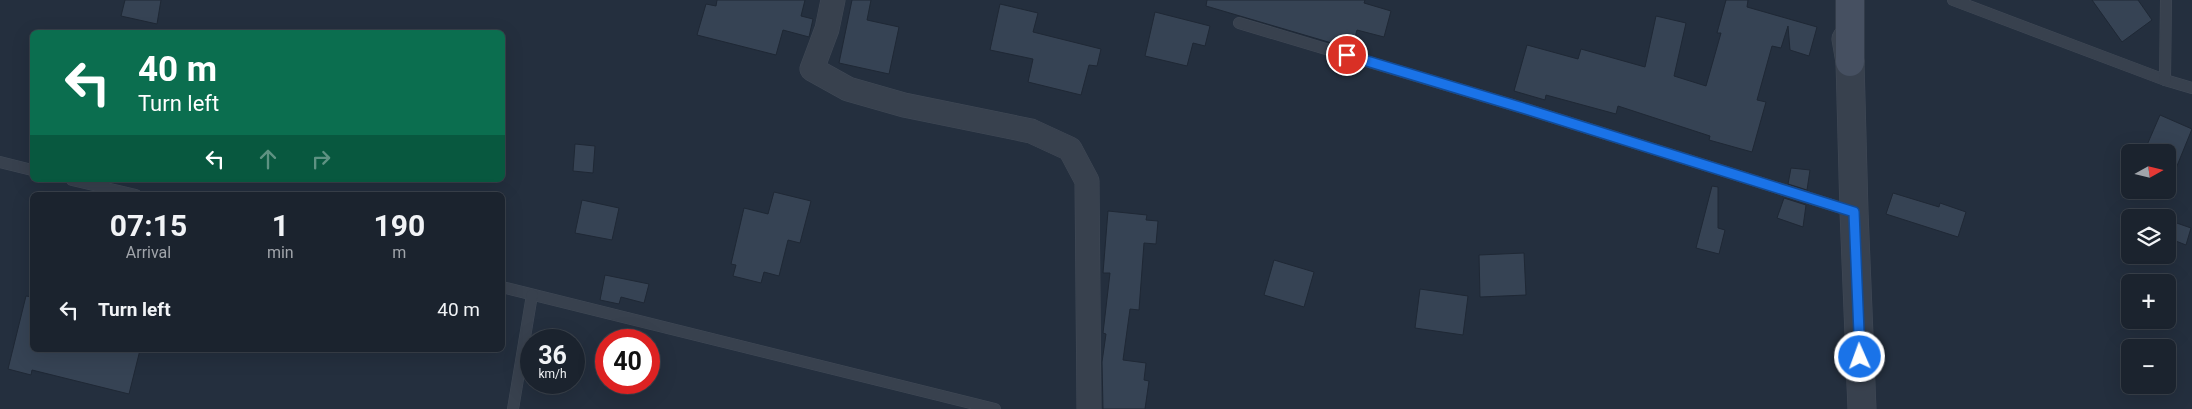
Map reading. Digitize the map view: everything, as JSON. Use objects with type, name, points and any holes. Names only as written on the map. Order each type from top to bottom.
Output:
[{"type":"main road","points":[[1850,0],[1850,62]]},
{"type":"street","points":[[833,0],[827,30],[812,69],[848,89],[904,105],[1031,131],[1070,149],[1087,181],[1089,409]]},
{"type":"street","points":[[1840,0],[1850,62],[1862,409]]},
{"type":"lane","points":[[1953,0],[2165,80],[2192,88]]},
{"type":"lane","points":[[2165,80],[2166,0]]},
{"type":"lane","points":[[1239,23],[1517,106],[1854,212]]},
{"type":"lane","points":[[0,162],[30,170]]},
{"type":"lane","points":[[81,182],[123,192]]},
{"type":"lane","points":[[505,288],[995,409]]},
{"type":"lane","points":[[513,409],[532,295]]},
{"type":"building","points":[[125,0],[161,0],[157,24],[121,16]]},
{"type":"building","points":[[717,0],[805,0],[801,16],[813,19],[809,37],[783,30],[776,55],[697,35],[706,4],[716,6]]},
{"type":"building","points":[[852,0],[871,0],[867,20],[899,27],[889,74],[839,63]]},
{"type":"building","points":[[1207,0],[1365,0],[1364,3],[1391,11],[1384,37],[1357,30],[1352,49],[1206,6]]},
{"type":"building","points":[[1726,0],[1748,0],[1747,7],[1817,27],[1809,56],[1790,50],[1788,26],[1781,48],[1772,46],[1757,100],[1766,102],[1752,152],[1709,140],[1710,136],[1618,106],[1616,114],[1546,95],[1545,100],[1514,91],[1527,45],[1578,59],[1581,49],[1645,67],[1656,16],[1686,23],[1674,76],[1706,86],[1721,33],[1717,33]]},
{"type":"building","points":[[2092,0],[2138,0],[2152,20],[2122,42]]},
{"type":"building","points":[[1000,4],[1038,13],[1033,32],[1101,49],[1097,66],[1089,65],[1081,95],[1028,82],[1033,59],[990,50]]},
{"type":"building","points":[[1155,12],[1210,26],[1205,46],[1193,43],[1187,66],[1145,56]]},
{"type":"building","points":[[2160,115],[2192,129],[2176,168],[2176,144],[2147,144]]},
{"type":"building","points":[[575,144],[595,146],[593,173],[573,171]]},
{"type":"building","points":[[1791,168],[1810,170],[1807,190],[1788,184]]},
{"type":"building","points":[[1712,186],[1718,187],[1718,228],[1725,230],[1719,254],[1696,248]]},
{"type":"building","points":[[774,192],[811,201],[800,243],[788,240],[779,276],[764,272],[761,283],[733,276],[736,265],[731,264],[744,208],[768,214]]},
{"type":"building","points":[[1893,193],[1939,207],[1940,203],[1966,212],[1958,237],[1886,214]]},
{"type":"building","points":[[1784,198],[1806,205],[1803,227],[1777,218]]},
{"type":"building","points":[[582,200],[619,208],[612,240],[575,233]]},
{"type":"building","points":[[1108,211],[1147,215],[1146,220],[1158,221],[1156,244],[1144,243],[1139,310],[1130,309],[1123,360],[1146,363],[1144,380],[1149,381],[1145,409],[1103,409],[1102,362],[1106,334],[1103,333],[1110,273],[1103,273]]},
{"type":"building","points":[[2176,223],[2191,228],[2186,245],[2176,241]]},
{"type":"building","points":[[1524,253],[1526,295],[1480,297],[1479,255]]},
{"type":"building","points":[[1274,260],[1314,272],[1304,307],[1264,295]]},
{"type":"building","points":[[605,275],[649,284],[644,303],[621,297],[619,304],[600,300]]},
{"type":"building","points":[[1420,289],[1468,296],[1463,335],[1415,328]]},
{"type":"building","points":[[26,296],[30,297],[30,352],[140,352],[129,394],[32,370],[31,375],[8,369]]},
{"type":"route","points":[[1347,55],[1854,212],[1860,357]]}]
